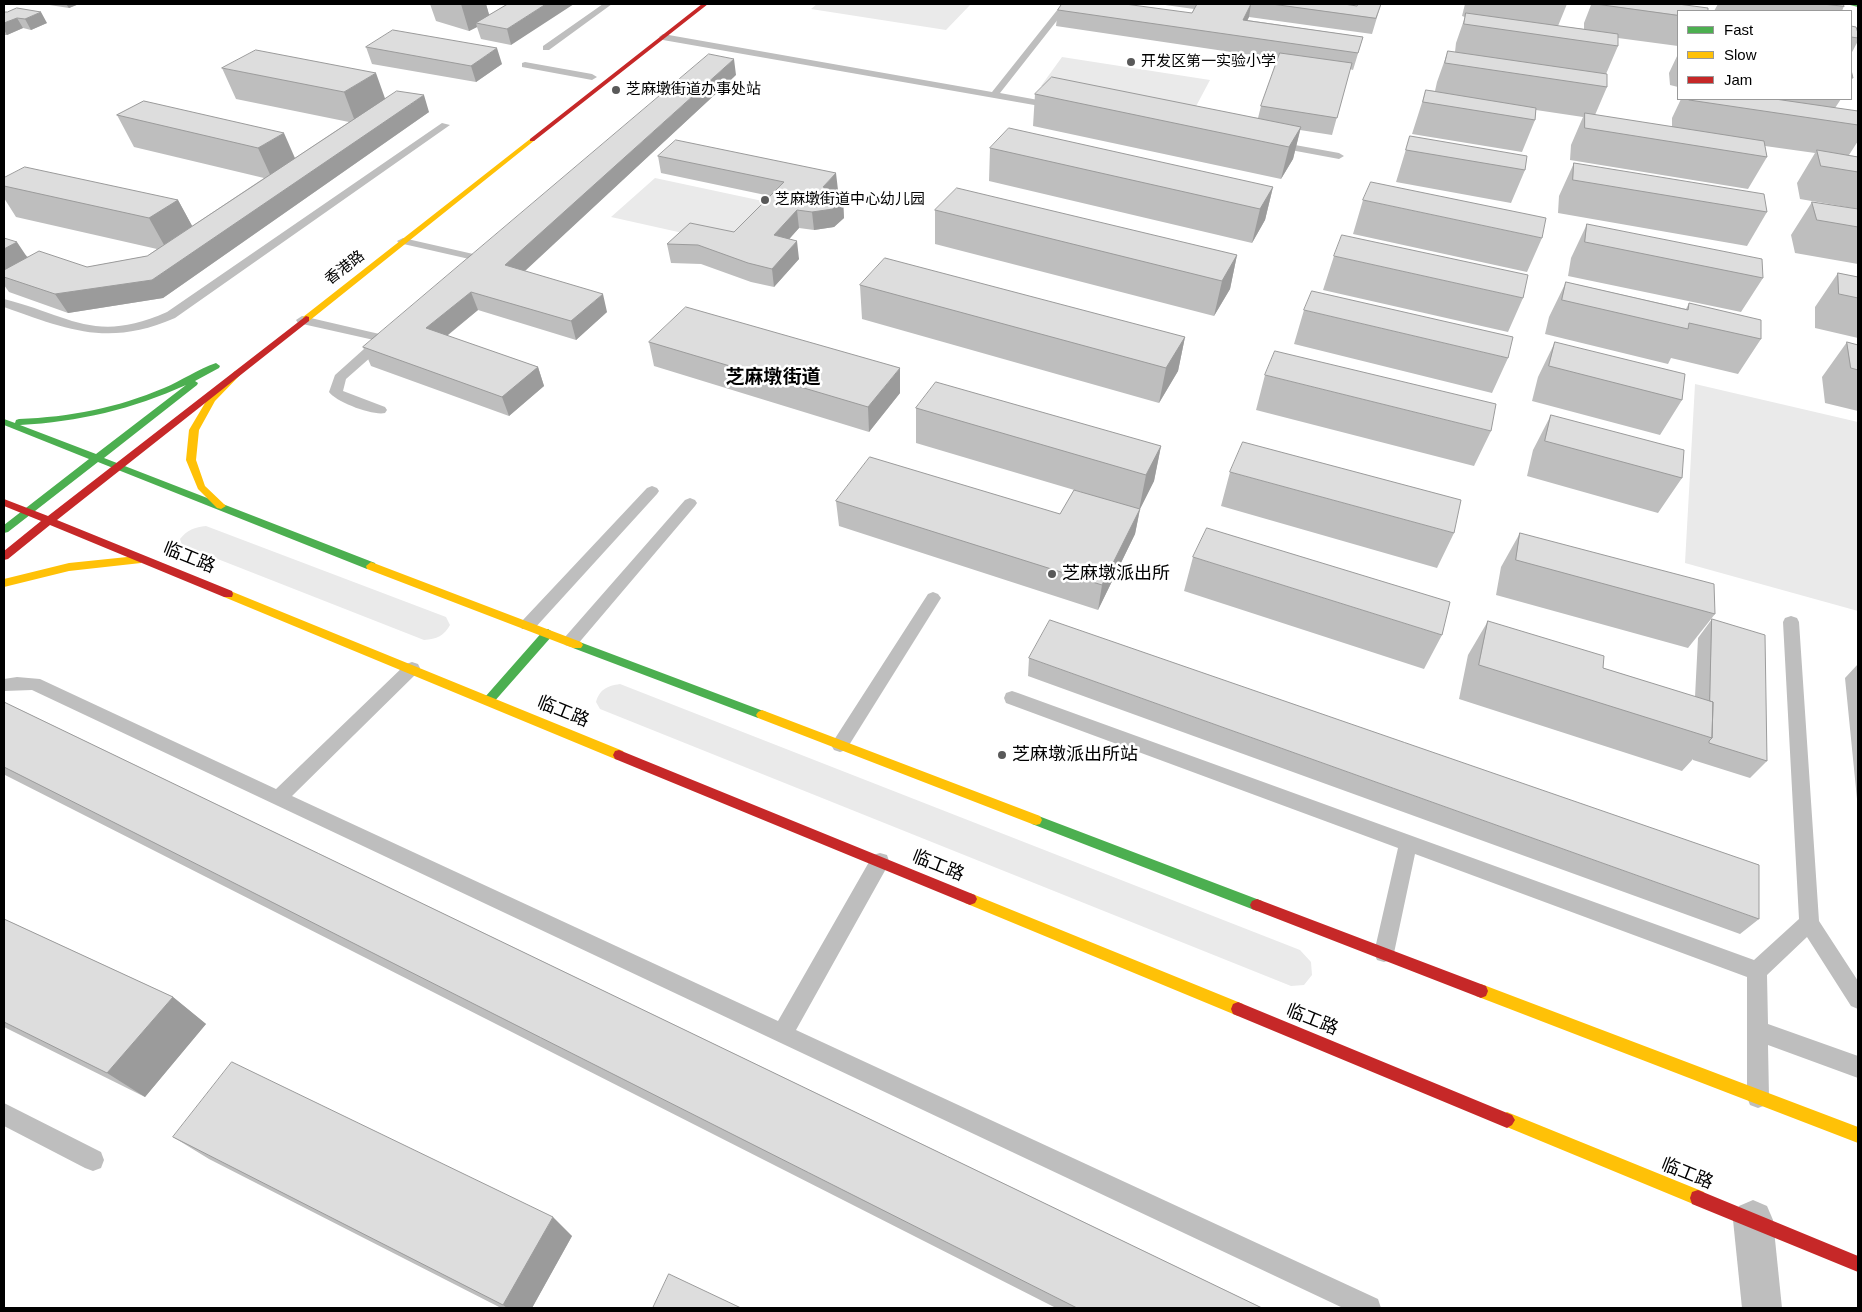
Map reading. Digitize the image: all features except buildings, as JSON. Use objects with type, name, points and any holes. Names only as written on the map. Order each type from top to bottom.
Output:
[{"type":"main road","points":[[628,49],[687,4]]},
{"type":"main road","name":"香港路","points":[[4,556],[705,4]]},
{"type":"main road","points":[[1852,4],[1858,4]]},
{"type":"main road","points":[[576,89],[596,74]]},
{"type":"main road","points":[[4,422],[46,423],[92,417],[138,405],[180,387],[220,363],[4,530]]},
{"type":"main road","points":[[226,510],[201,487],[191,460],[194,430],[211,400],[238,373]]},
{"type":"main road","points":[[4,422],[226,510],[1858,1135]]},
{"type":"main road","name":"临工路","points":[[4,502],[412,668],[1858,1264]]},
{"type":"main road","points":[[4,583],[42,571],[97,561],[149,560]]},
{"type":"main road","points":[[489,700],[548,633]]},
{"type":"street","points":[[1753,1220],[1762,1308]]},
{"type":"lane","points":[[546,48],[608,4]]},
{"type":"lane","points":[[994,95],[1066,4]]},
{"type":"lane","points":[[663,37],[1063,107]]},
{"type":"lane","points":[[709,61],[724,48]]},
{"type":"lane","points":[[525,65],[596,74]]},
{"type":"lane","points":[[4,303],[87,331],[119,331],[156,322],[171,315],[445,125]]},
{"type":"lane","points":[[1260,142],[1339,156]]},
{"type":"lane","points":[[403,241],[482,255],[464,270]]},
{"type":"lane","points":[[302,320],[387,336],[340,378],[336,392],[341,398],[380,410]]},
{"type":"lane","points":[[528,625],[652,491]]},
{"type":"lane","points":[[571,641],[690,503]]},
{"type":"lane","points":[[840,745],[933,598]]},
{"type":"lane","points":[[1791,622],[1809,923],[1858,999]]},
{"type":"lane","points":[[278,798],[412,668]]},
{"type":"lane","points":[[4,685],[18,682],[34,684],[1369,1308]]},
{"type":"lane","points":[[1012,698],[1757,971]]},
{"type":"lane","points":[[1384,953],[1408,843]]},
{"type":"lane","points":[[782,1034],[880,861]]},
{"type":"lane","points":[[1758,1097],[1757,971],[1809,923]]},
{"type":"lane","points":[[1758,1031],[1858,1067]]},
{"type":"lane","points":[[4,1114],[93,1160]]},
{"type":"shaded area","points":[[817,4],[971,4],[946,30],[811,9]]},
{"type":"shaded area","points":[[1062,57],[1210,80],[1193,112],[1041,86]]},
{"type":"shaded area","points":[[655,178],[772,203],[732,244],[611,217]]},
{"type":"shaded area","points":[[1695,384],[1858,422],[1858,611],[1685,563]]},
{"type":"shaded area","points":[[206,526],[446,617],[450,625],[440,636],[424,640],[182,545],[180,539],[185,533],[195,528]]},
{"type":"shaded area","points":[[620,684],[1300,950],[1311,962],[1312,975],[1304,985],[1291,986],[600,709],[596,702],[602,691],[608,687]]},
{"type":"traffic: fast","points":[[1852,4],[1858,5]]},
{"type":"traffic: fast","points":[[19,422],[71,418],[121,407],[169,389],[216,366]]},
{"type":"traffic: fast","points":[[4,530],[194,383]]},
{"type":"traffic: fast","points":[[4,422],[371,566]]},
{"type":"traffic: fast","points":[[489,700],[548,633]]},
{"type":"traffic: fast","points":[[577,645],[762,715]]},
{"type":"traffic: fast","points":[[1036,820],[1257,905]]},
{"type":"traffic: slow","points":[[306,319],[532,140]]},
{"type":"traffic: slow","points":[[221,506],[201,487],[191,460],[194,430],[211,400],[238,373]]},
{"type":"traffic: slow","points":[[4,583],[69,567],[137,560]]},
{"type":"traffic: slow","points":[[371,566],[577,645]]},
{"type":"traffic: slow","points":[[228,594],[619,755]]},
{"type":"traffic: slow","points":[[762,715],[1036,820]]},
{"type":"traffic: slow","points":[[970,899],[1238,1009]]},
{"type":"traffic: slow","points":[[1481,991],[1858,1135]]},
{"type":"traffic: slow","points":[[1507,1120],[1698,1198]]},
{"type":"traffic: jam","points":[[532,140],[705,4]]},
{"type":"traffic: jam","points":[[4,556],[306,319]]},
{"type":"traffic: jam","points":[[4,502],[228,594]]},
{"type":"traffic: jam","points":[[619,755],[970,899]]},
{"type":"traffic: jam","points":[[1257,905],[1481,991]]},
{"type":"traffic: jam","points":[[1238,1009],[1507,1120]]},
{"type":"traffic: jam","points":[[1698,1198],[1858,1264]]},
{"type":"place","name":"开发区第一实验小学","points":[[1131,62]]},
{"type":"place","name":"芝麻墩街道办事处站","points":[[616,90]]},
{"type":"place","name":"芝麻墩街道中心幼儿园","points":[[765,200]]},
{"type":"place","name":"芝麻墩派出所","points":[[1052,574]]},
{"type":"place","name":"芝麻墩派出所站","points":[[1002,755]]},
{"type":"district","name":"芝麻墩街道","points":[[773,378]]}]
